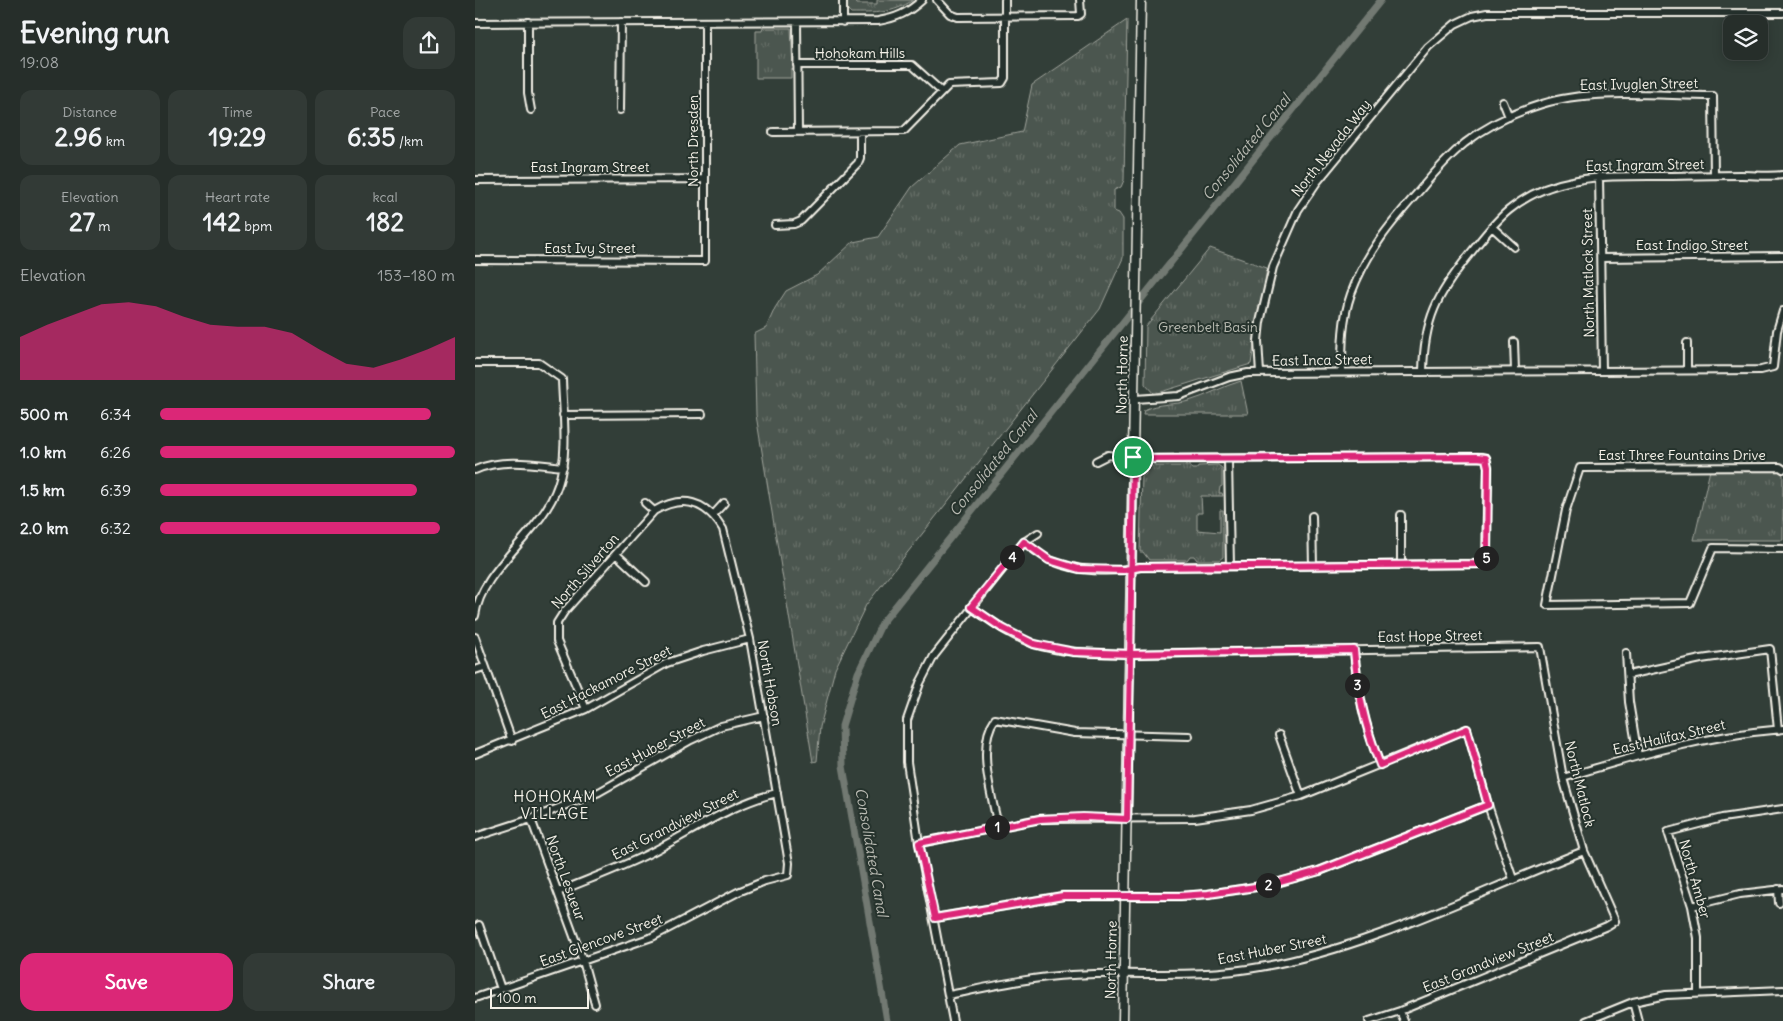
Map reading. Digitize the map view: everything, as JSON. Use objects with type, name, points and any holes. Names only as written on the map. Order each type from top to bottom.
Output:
[{"type":"street","points":[[843,0],[843,22]]},
{"type":"street","points":[[475,22],[878,21],[897,18],[912,10],[922,0]]},
{"type":"street","points":[[937,0],[949,14],[958,18],[1078,16],[1081,14],[1081,0]]},
{"type":"street","points":[[773,132],[904,131],[949,85],[1002,83],[1005,78],[1005,0]]},
{"type":"street","name":"North Horne","points":[[1123,1021],[1141,0]]},
{"type":"street","name":"North Nevada Way","points":[[1260,373],[1258,342],[1262,314],[1273,267],[1298,210],[1317,182],[1428,47],[1455,24],[1487,13],[1783,13]]},
{"type":"street","points":[[528,22],[528,93],[531,110]]},
{"type":"street","points":[[620,110],[621,22]]},
{"type":"street","name":"North Dresden","points":[[705,22],[705,260]]},
{"type":"street","name":"Hohokam Hills","points":[[797,22],[798,132]]},
{"type":"street","name":"Hohokam Hills","points":[[797,65],[912,65],[942,92]]},
{"type":"street","name":"East Ivyglen Street","points":[[1342,372],[1342,337],[1351,295],[1365,264],[1385,230],[1444,162],[1466,142],[1509,117],[1543,103],[1580,96],[1713,96],[1714,175]]},
{"type":"street","points":[[1503,102],[1509,117]]},
{"type":"street","points":[[775,225],[794,224],[801,220],[858,163],[860,158],[860,132]]},
{"type":"street","name":"East Ingram Street","points":[[1423,372],[1426,336],[1438,298],[1492,227],[1509,210],[1539,191],[1569,181],[1599,176],[1783,175]]},
{"type":"street","name":"North Matlock Street","points":[[1599,176],[1602,371]]},
{"type":"street","name":"East Ingram Street","points":[[475,180],[705,179]]},
{"type":"street","points":[[1492,227],[1514,247]]},
{"type":"street","name":"East Indigo Street","points":[[1601,258],[1783,256]]},
{"type":"street","name":"East Ivy Street","points":[[475,260],[705,260]]},
{"type":"street","name":"East Inca Street","points":[[1135,399],[1179,396],[1229,377],[1260,373],[1761,370],[1773,367],[1777,331],[1783,311]]},
{"type":"street","points":[[1514,342],[1515,372]]},
{"type":"street","points":[[1687,343],[1687,370]]},
{"type":"street","points":[[475,363],[539,363],[562,379],[563,415],[563,467],[558,486],[548,508],[535,527],[487,583],[475,616]]},
{"type":"street","points":[[563,415],[702,414]]},
{"type":"street","points":[[1024,542],[1049,560],[1079,569],[1401,565],[1484,562],[1487,554],[1488,467],[1486,458],[1482,457],[1141,459],[1108,455],[1097,461]]},
{"type":"street","points":[[1229,459],[1229,566]]},
{"type":"street","points":[[475,470],[484,466],[521,462],[563,467]]},
{"type":"street","name":"East Three Fountains Drive","points":[[1783,469],[1580,468],[1567,510],[1547,605],[1690,603],[1713,548],[1783,549]]},
{"type":"street","name":"North Silverton","points":[[586,709],[557,641],[557,623],[564,612],[654,511],[666,504],[682,502],[699,504],[714,514]]},
{"type":"street","points":[[645,503],[654,511]]},
{"type":"street","points":[[714,514],[724,503]]},
{"type":"street","name":"North Hobson","points":[[714,514],[723,530],[750,639],[789,863],[788,875]]},
{"type":"street","points":[[1401,515],[1401,565]]},
{"type":"street","points":[[1312,516],[1313,566]]},
{"type":"street","points":[[953,1021],[935,918],[919,843],[907,762],[907,720],[920,684],[934,656],[1024,542],[1038,532]]},
{"type":"street","points":[[616,554],[646,582]]},
{"type":"street","name":"East Hope Street","points":[[971,607],[1002,628],[1034,644],[1074,652],[1130,654],[1540,647]]},
{"type":"street","points":[[475,637],[484,667],[512,741]]},
{"type":"street","name":"East Hackamore Street","points":[[475,754],[512,741],[586,709],[667,663],[703,651],[750,639]]},
{"type":"street","name":"North Matlock","points":[[1540,647],[1563,778],[1584,852],[1615,921]]},
{"type":"street","points":[[1628,675],[1701,659],[1770,649],[1780,730]]},
{"type":"street","points":[[1354,650],[1358,693],[1365,726],[1380,765]]},
{"type":"street","points":[[1626,654],[1629,702],[1638,756]]},
{"type":"street","points":[[475,670],[484,667]]},
{"type":"street","name":"East Huber Street","points":[[475,837],[531,819],[599,792],[691,740],[721,726],[764,716]]},
{"type":"street","points":[[998,826],[987,770],[987,742],[991,724],[995,719],[1075,733],[1129,736],[1189,736]]},
{"type":"street","points":[[919,843],[1040,819],[1083,817],[1127,819],[1195,818],[1251,810],[1301,796],[1467,729],[1488,805],[1513,879]]},
{"type":"street","name":"East Halifax Street","points":[[1563,778],[1638,756],[1737,734],[1780,730]]},
{"type":"street","points":[[1279,735],[1301,796]]},
{"type":"street","name":"East Grandview Street","points":[[558,892],[649,854],[731,808],[752,799],[777,793]]},
{"type":"street","points":[[935,918],[1063,896],[1208,894],[1269,885],[1319,871],[1488,805]]},
{"type":"street","name":"North Amber","points":[[1698,992],[1698,938],[1692,906],[1668,832],[1722,818],[1783,809]]},
{"type":"street","name":"North Lesueur","points":[[531,819],[583,961],[595,1004]]},
{"type":"street","name":"East Huber Street","points":[[949,995],[1041,976],[1202,974],[1259,967],[1312,956],[1417,920],[1513,879],[1584,852]]},
{"type":"street","name":"East Glencove Street","points":[[475,998],[652,937],[738,892],[765,880],[788,875]]},
{"type":"street","points":[[1692,906],[1740,894],[1780,889],[1779,903]]},
{"type":"street","name":"East Grandview Street","points":[[1369,1021],[1400,1011],[1607,926],[1615,921]]},
{"type":"street","points":[[479,925],[501,989]]},
{"type":"street","points":[[1586,1021],[1633,1002],[1666,995],[1698,992],[1783,990]]},
{"type":"street","points":[[1633,1002],[1638,1021]]},
{"type":"street","points":[[1400,1011],[1404,1021]]},
{"type":"green space","points":[[847,0],[855,1],[857,4],[877,4],[877,0],[913,0],[906,5],[891,10],[875,13],[851,13],[847,9]]},
{"type":"green space","points":[[1127,20],[1124,180],[1121,187],[1114,190],[1114,211],[1119,213],[1123,219],[1123,258],[1100,309],[866,605],[835,669],[820,727],[817,761],[813,762],[756,415],[754,334],[766,328],[775,308],[786,291],[817,275],[853,242],[878,237],[912,187],[960,145],[1022,132],[1032,85]]},
{"type":"green space","points":[[763,28],[791,28],[793,69],[791,69],[791,78],[756,78],[756,31],[762,31]]},
{"type":"green space","name":"Greenbelt Basin","points":[[1210,248],[1267,268],[1251,364],[1154,394],[1145,384],[1146,326]]},
{"type":"green space","points":[[1241,381],[1248,414],[1143,414],[1144,410],[1149,408],[1189,401]]},
{"type":"green space","points":[[1218,465],[1222,468],[1222,486],[1219,493],[1222,493],[1223,496],[1201,496],[1202,513],[1197,513],[1197,530],[1220,532],[1220,510],[1223,510],[1223,557],[1219,560],[1197,560],[1194,556],[1190,556],[1187,560],[1149,560],[1143,552],[1140,552],[1142,475],[1145,475],[1150,466],[1190,466],[1192,469],[1197,469],[1198,466]]},
{"type":"green space","points":[[1710,470],[1779,471],[1783,475],[1783,540],[1694,540]]},
{"type":"waterway","name":"Consolidated Canal","points":[[887,1021],[843,766],[842,726],[858,673],[882,623],[1381,0]]},
{"type":"district","name":"HOHOKAM VILLAGE","points":[[555,804]]},
{"type":"route","points":[[1133,457],[1131,569],[1130,654],[1129,736],[1127,819],[1083,817],[1040,819],[919,843],[935,918],[1063,896],[1180,896],[1243,890],[1269,885],[1319,871],[1488,805],[1467,729],[1380,765],[1365,726],[1358,693],[1354,650],[1130,654],[1074,652],[1034,644],[1002,628],[971,607],[1024,542],[1049,560],[1079,569],[1124,570],[1131,569],[1140,567],[1481,564],[1486,559],[1487,554],[1488,462],[1486,458],[1141,459],[1133,457]]}]
